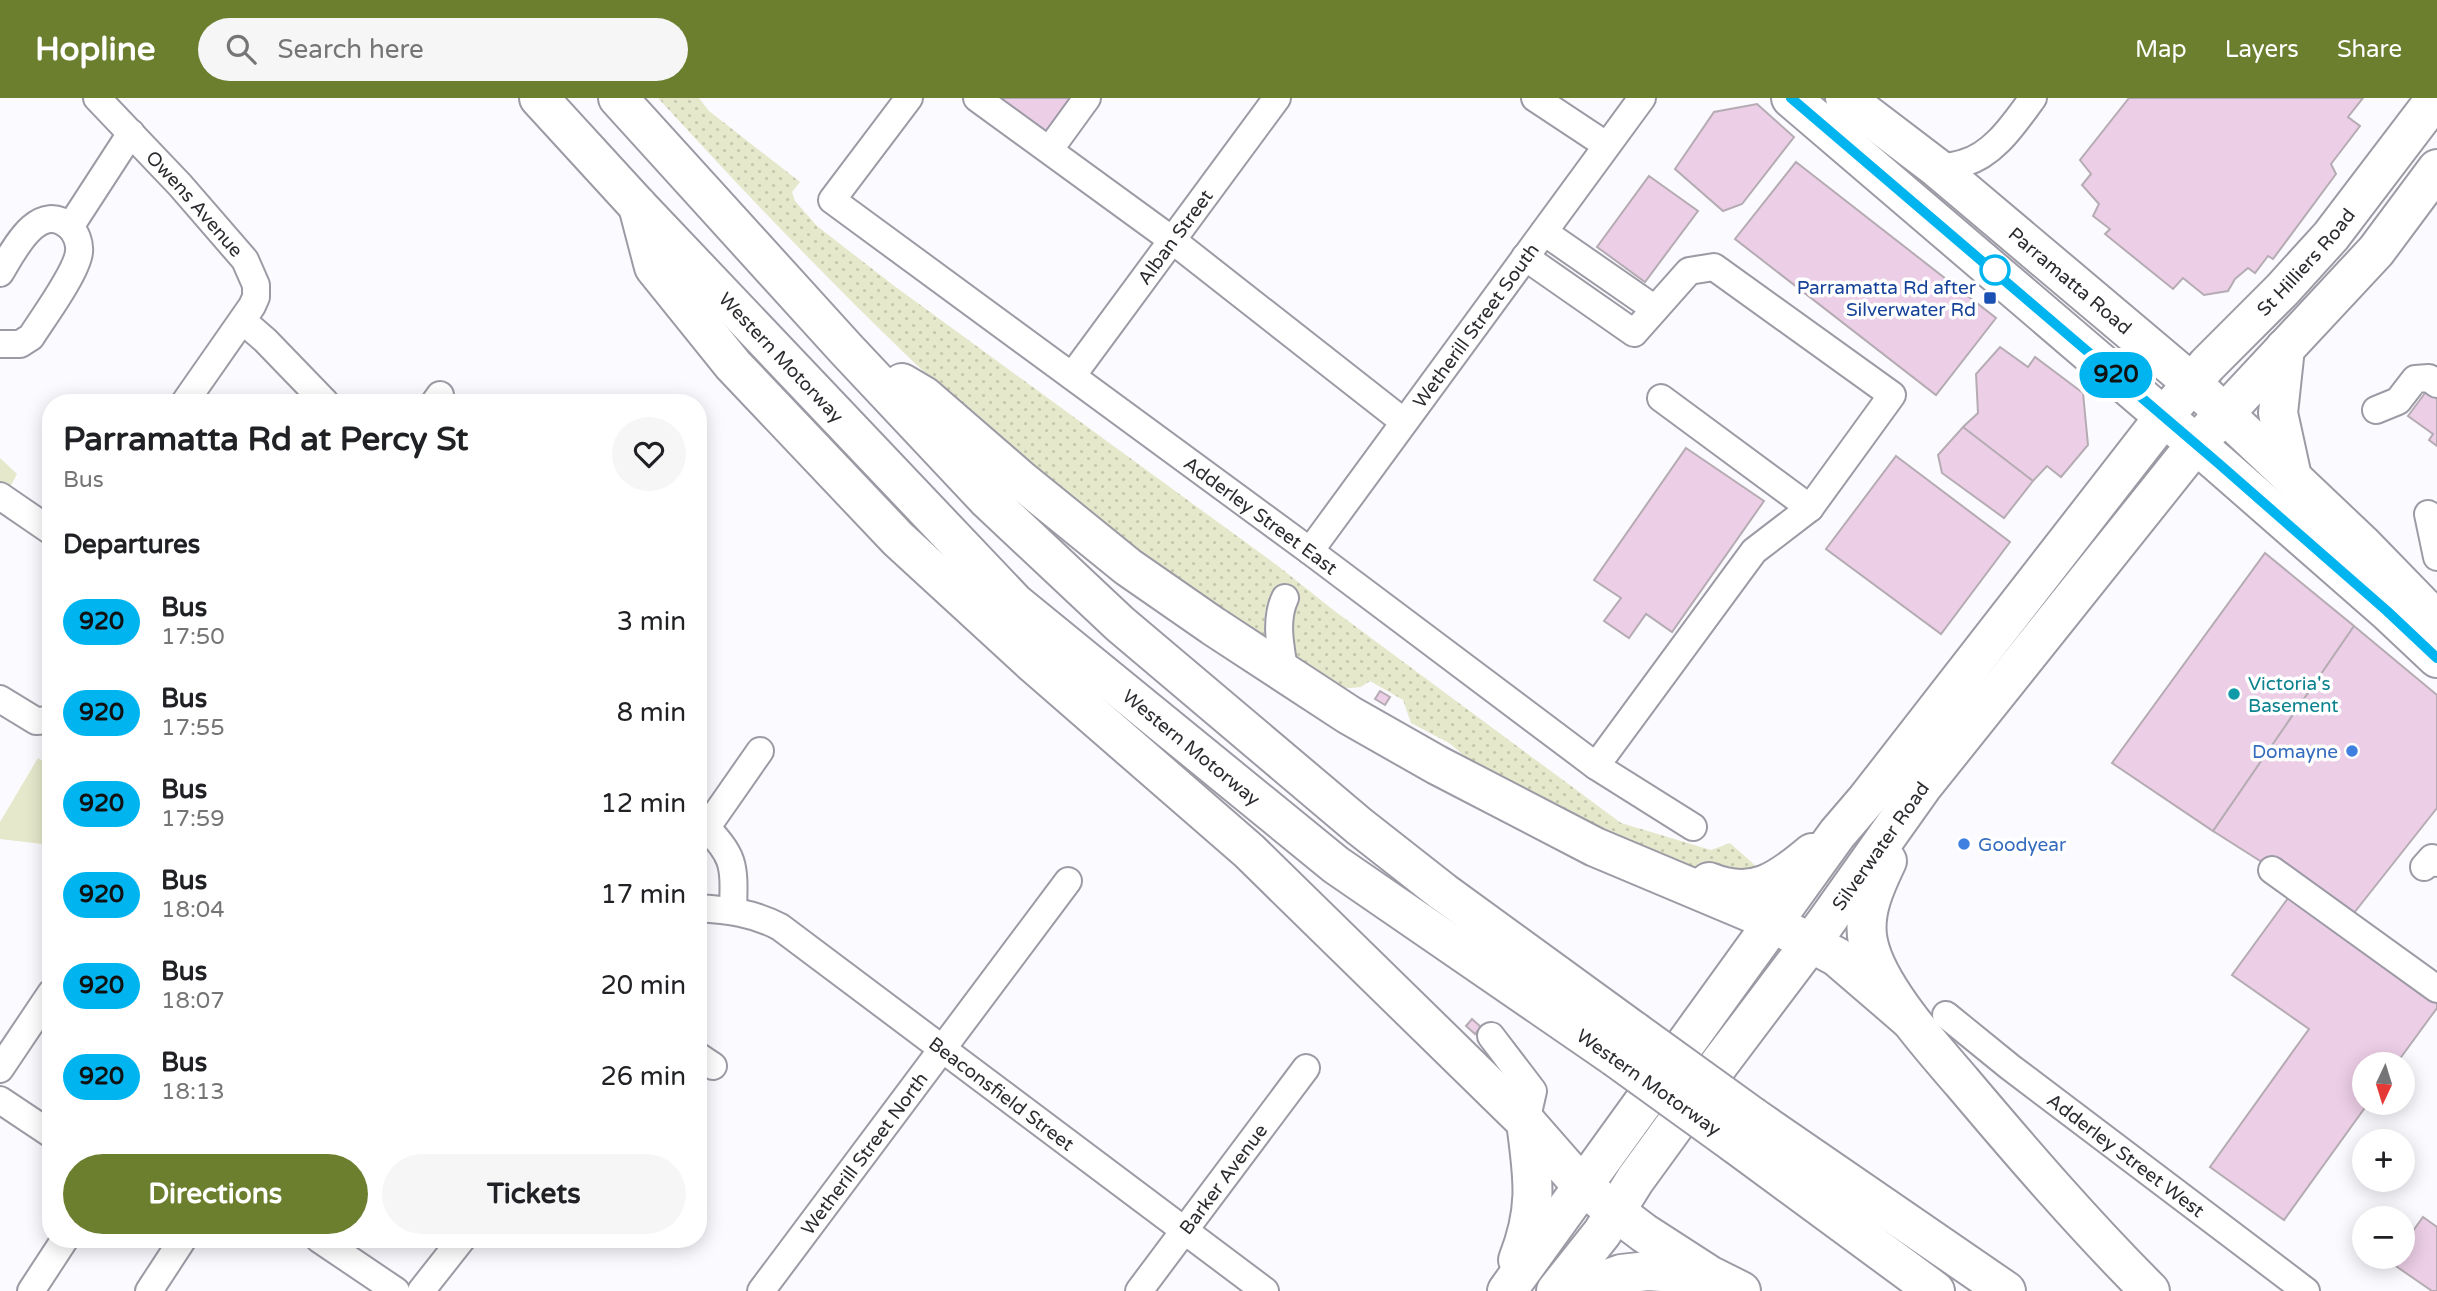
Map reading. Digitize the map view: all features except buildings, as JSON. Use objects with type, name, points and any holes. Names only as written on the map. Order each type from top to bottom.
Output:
[{"type":"highway","name":"Western Motorway","points":[[539,98],[1015,603],[1336,865],[1624,1044],[1744,1130],[2006,1291]]},
{"type":"highway","name":"Western Motorway","points":[[618,98],[846,349],[988,500],[1119,624],[1624,1044]]},
{"type":"highway","name":"Parramatta Road","points":[[1791,98],[2196,444],[2437,658]]},
{"type":"highway","name":"Parramatta Road","points":[[1845,98],[1937,168],[2192,383],[2292,477],[2437,621]]},
{"type":"highway","name":"St Hilliers Road","points":[[2164,417],[2192,383],[2331,236],[2436,98]]},
{"type":"highway","points":[[2223,414],[2376,251],[2437,169]]},
{"type":"highway","points":[[638,206],[654,267],[733,366],[898,539],[1034,664],[1249,851],[1526,1122],[1582,1186],[1644,1233],[1725,1283]]},
{"type":"highway","points":[[2285,348],[2278,413],[2292,477]]},
{"type":"highway","points":[[846,349],[924,397],[1022,481],[1128,566],[1349,715],[1437,765],[1595,847],[1774,924],[1811,943],[1928,1017]]},
{"type":"highway","name":"Silverwater Road","points":[[1556,1291],[1617,1212],[1635,1181],[1811,943],[1922,786],[2196,444],[2223,414]]},
{"type":"highway","name":"Silverwater Road","points":[[1506,1291],[1837,834],[2164,417]]},
{"type":"highway","points":[[1958,742],[1886,863],[1872,893],[1868,914],[1868,942],[1871,953],[1886,984],[1928,1017],[2026,1158],[2150,1291]]},
{"type":"highway","points":[[1437,765],[1612,844],[1728,889],[1763,887],[1781,877],[1826,841],[1867,799]]},
{"type":"highway","points":[[1506,1291],[1532,1217],[1533,1182],[1526,1122]]},
{"type":"highway","name":"Western Motorway","points":[[1744,1130],[1935,1291]]},
{"type":"highway","points":[[1574,1291],[1621,1274],[1648,1270],[1725,1283]]},
{"type":"street","name":"Owens Avenue","points":[[97,98],[245,260],[256,285],[256,297],[243,321],[191,394]]},
{"type":"street","name":"Adderley Street East","points":[[909,98],[832,200],[1310,551],[1596,766],[1693,827]]},
{"type":"street","points":[[977,98],[1172,240],[1404,422]]},
{"type":"street","points":[[1050,149],[1087,98]]},
{"type":"street","name":"Alban Street","points":[[1072,376],[1277,98]]},
{"type":"street","points":[[1535,98],[1606,145]]},
{"type":"street","name":"Wetherill Street South","points":[[1310,551],[1642,98]]},
{"type":"street","points":[[1937,168],[1974,159],[2004,136],[2033,98]]},
{"type":"street","points":[[70,228],[131,133]]},
{"type":"street","points":[[0,273],[33,225],[53,220],[70,228],[79,242],[80,250],[72,270],[31,337],[20,344],[0,344]]},
{"type":"street","points":[[1544,232],[1655,309]]},
{"type":"street","points":[[1525,257],[1634,333],[1689,271],[1714,267],[1892,395],[1810,508],[1754,551],[1596,766]]},
{"type":"street","points":[[243,321],[317,394]]},
{"type":"street","points":[[2376,410],[2398,401],[2416,379],[2429,378],[2437,384]]},
{"type":"street","points":[[1661,398],[1810,508]]},
{"type":"street","points":[[0,496],[42,525]]},
{"type":"street","points":[[2428,514],[2437,556]]},
{"type":"street","points":[[1285,598],[1281,607],[1280,636],[1285,674]]},
{"type":"street","points":[[0,699],[27,717],[42,721]]},
{"type":"street","points":[[707,816],[760,751]]},
{"type":"street","points":[[707,827],[726,848],[732,863],[733,910]]},
{"type":"street","points":[[2272,870],[2437,989]]},
{"type":"street","name":"Wetherill Street North","points":[[761,1291],[1068,881]]},
{"type":"street","name":"Beaconsfield Street","points":[[707,909],[733,910],[780,926],[1265,1291]]},
{"type":"street","points":[[0,1069],[42,1006]]},
{"type":"street","name":"Adderley Street West","points":[[1928,1017],[2010,1067],[2306,1291]]},
{"type":"street","points":[[1492,1036],[1533,1091],[1526,1122]]},
{"type":"street","name":"Barker Avenue","points":[[1139,1291],[1306,1068]]},
{"type":"street","points":[[0,1100],[42,1128]]},
{"type":"street","points":[[30,1291],[59,1248]]},
{"type":"street","points":[[149,1291],[177,1248]]},
{"type":"street","points":[[332,1248],[396,1291]]},
{"type":"street","points":[[421,1291],[455,1248]]},
{"type":"green space","points":[[658,98],[699,98],[709,111],[800,182],[792,192],[795,201],[817,226],[1621,823],[1711,850],[1730,843],[1758,868],[1719,879],[1565,814],[1481,770],[1449,743],[1411,723],[1403,700],[1370,681],[1361,687],[1332,687],[1294,656],[1276,590],[1266,607],[1264,639],[1148,560],[1037,474],[889,339],[795,244]]},
{"type":"green space","points":[[0,458],[17,474],[8,491],[0,486]]},
{"type":"green space","points":[[38,758],[42,760],[42,844],[0,839],[0,822]]},
{"type":"bus line","name":"920","points":[[1791,98],[2218,463],[2437,658]]},
{"type":"place","name":"Parramatta Rd after Silverwater Rd","points":[[1990,298]]},
{"type":"place","name":"Victoria's Basement","points":[[2234,694]]},
{"type":"place","name":"Domayne","points":[[2352,751]]},
{"type":"place","name":"Goodyear","points":[[1964,844]]}]
